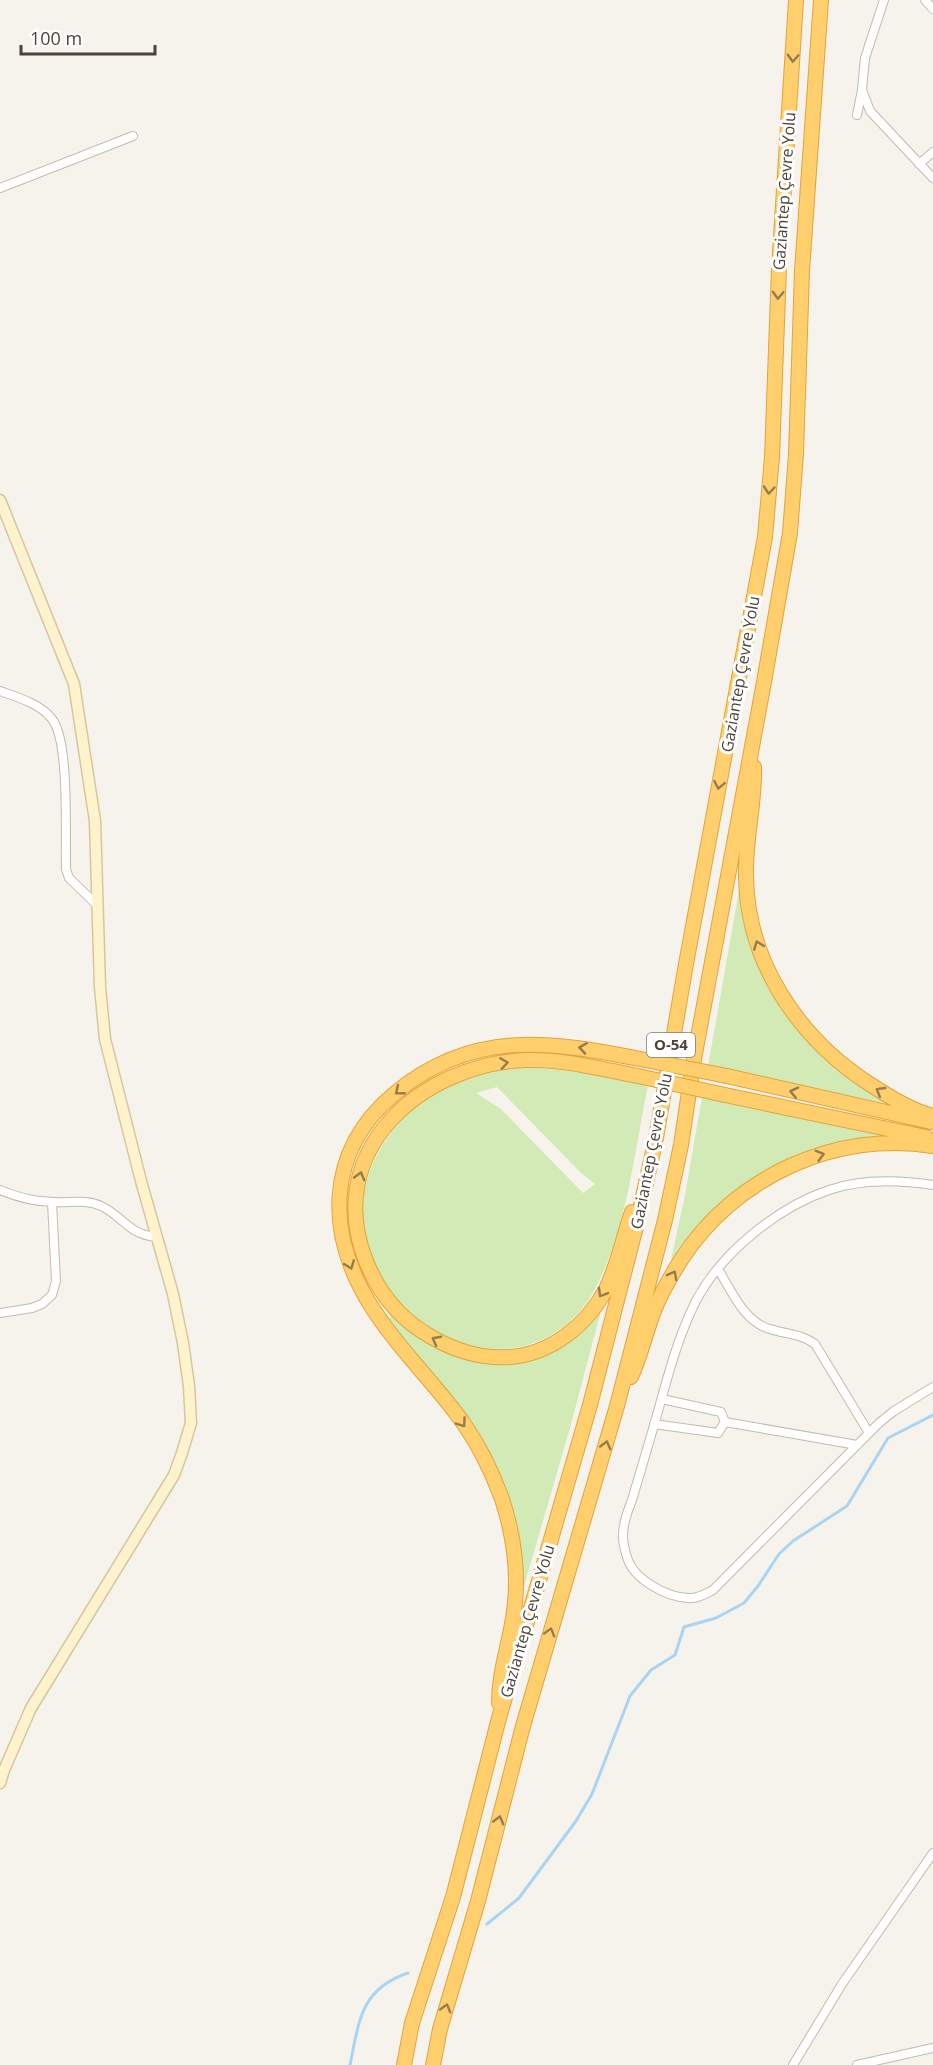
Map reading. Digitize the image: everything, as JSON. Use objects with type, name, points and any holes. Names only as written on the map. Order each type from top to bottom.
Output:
[{"type":"highway","name":"Gaziantep Çevre Yolu","points":[[404,2065],[412,2023],[453,1897],[499,1718],[590,1405],[638,1219],[656,1138],[765,537],[772,457],[779,268],[796,0]]},
{"type":"highway","name":"Gaziantep Çevre Yolu","points":[[433,2065],[440,2029],[478,1901],[523,1726],[617,1406],[665,1220],[678,1156],[790,533],[796,454],[802,271],[822,0]]},
{"type":"highway","points":[[753,741],[754,792],[746,846],[746,878],[754,935],[768,972],[799,1021],[841,1065],[885,1094],[933,1116]]},
{"type":"highway","points":[[499,1718],[499,1681],[516,1602],[515,1556],[507,1518],[492,1473],[472,1436],[387,1329],[357,1283],[344,1248],[339,1222],[339,1199],[349,1152],[358,1137],[385,1102],[405,1085],[451,1060],[497,1046],[544,1044],[584,1048],[727,1076],[933,1123]]},
{"type":"highway","points":[[656,1138],[606,1289],[577,1327],[560,1341],[539,1351],[518,1356],[480,1357],[459,1351],[423,1333],[403,1318],[388,1301],[370,1271],[361,1246],[357,1223],[356,1191],[360,1173],[374,1141],[401,1108],[420,1094],[465,1072],[503,1062],[526,1060],[556,1062],[638,1076],[933,1139]]},
{"type":"highway","points":[[617,1406],[637,1364],[656,1307],[681,1260],[714,1219],[736,1198],[770,1175],[794,1163],[824,1154],[868,1144],[933,1146]]},
{"type":"street","points":[[857,115],[865,58],[884,0]]},
{"type":"street","points":[[925,0],[933,9]]},
{"type":"street","points":[[862,90],[870,111],[933,178]]},
{"type":"street","points":[[0,188],[133,136]]},
{"type":"street","points":[[919,164],[933,152]]},
{"type":"street","points":[[0,500],[74,684],[95,821],[100,987],[105,1039],[173,1294],[189,1386],[190,1423],[183,1453],[174,1475],[31,1708],[0,1783]]},
{"type":"street","points":[[0,692],[43,709],[54,720],[60,734],[65,767],[66,869],[69,878],[98,906]]},
{"type":"street","points":[[933,1185],[902,1182],[860,1183],[829,1190],[796,1205],[747,1238],[718,1269],[692,1310],[668,1373],[624,1526],[627,1558],[633,1571],[644,1581],[673,1595],[687,1598],[700,1597],[713,1590],[869,1433],[894,1411],[933,1387]]},
{"type":"street","points":[[0,1190],[31,1199],[52,1202],[82,1201],[101,1206],[134,1231],[144,1236],[157,1237]]},
{"type":"street","points":[[0,1313],[32,1308],[42,1304],[52,1295],[56,1281],[52,1202]]},
{"type":"street","points":[[718,1269],[745,1312],[758,1324],[767,1329],[804,1338],[819,1348],[869,1433]]},
{"type":"street","points":[[662,1400],[721,1412],[726,1422]]},
{"type":"street","points":[[654,1424],[718,1433],[726,1422]]},
{"type":"street","points":[[726,1422],[857,1445]]},
{"type":"street","points":[[797,2064],[842,1984],[933,1853]]},
{"type":"street","points":[[857,2065],[933,2048]]},
{"type":"green space","points":[[740,885],[744,922],[753,949],[772,990],[784,1009],[829,1061],[852,1080],[894,1105],[708,1066]]},
{"type":"green space","points":[[520,1067],[585,1072],[648,1085],[628,1192],[614,1245],[587,1302],[562,1328],[539,1341],[509,1348],[479,1347],[449,1338],[422,1322],[398,1300],[380,1275],[367,1246],[362,1216],[364,1196],[371,1167],[380,1149],[395,1128],[416,1107],[456,1082],[484,1073]],"holes":[[[497,1087],[580,1172],[595,1184],[583,1193],[501,1109],[476,1093]]]},
{"type":"green space","points":[[702,1097],[892,1135],[892,1137],[823,1147],[774,1165],[735,1191],[718,1207],[670,1265]]},
{"type":"green space","points":[[373,1298],[390,1318],[392,1312],[444,1351],[459,1358],[492,1364],[525,1361],[556,1349],[583,1328],[602,1307],[522,1593],[503,1484]]},
{"type":"waterway","points":[[487,1924],[519,1898],[576,1821],[592,1794],[630,1696],[651,1670],[675,1655],[684,1627],[716,1618],[744,1603],[779,1554],[793,1541],[847,1506],[888,1438],[933,1415]]},
{"type":"waterway","points":[[350,2065],[364,2009],[380,1988],[408,1973]]}]
